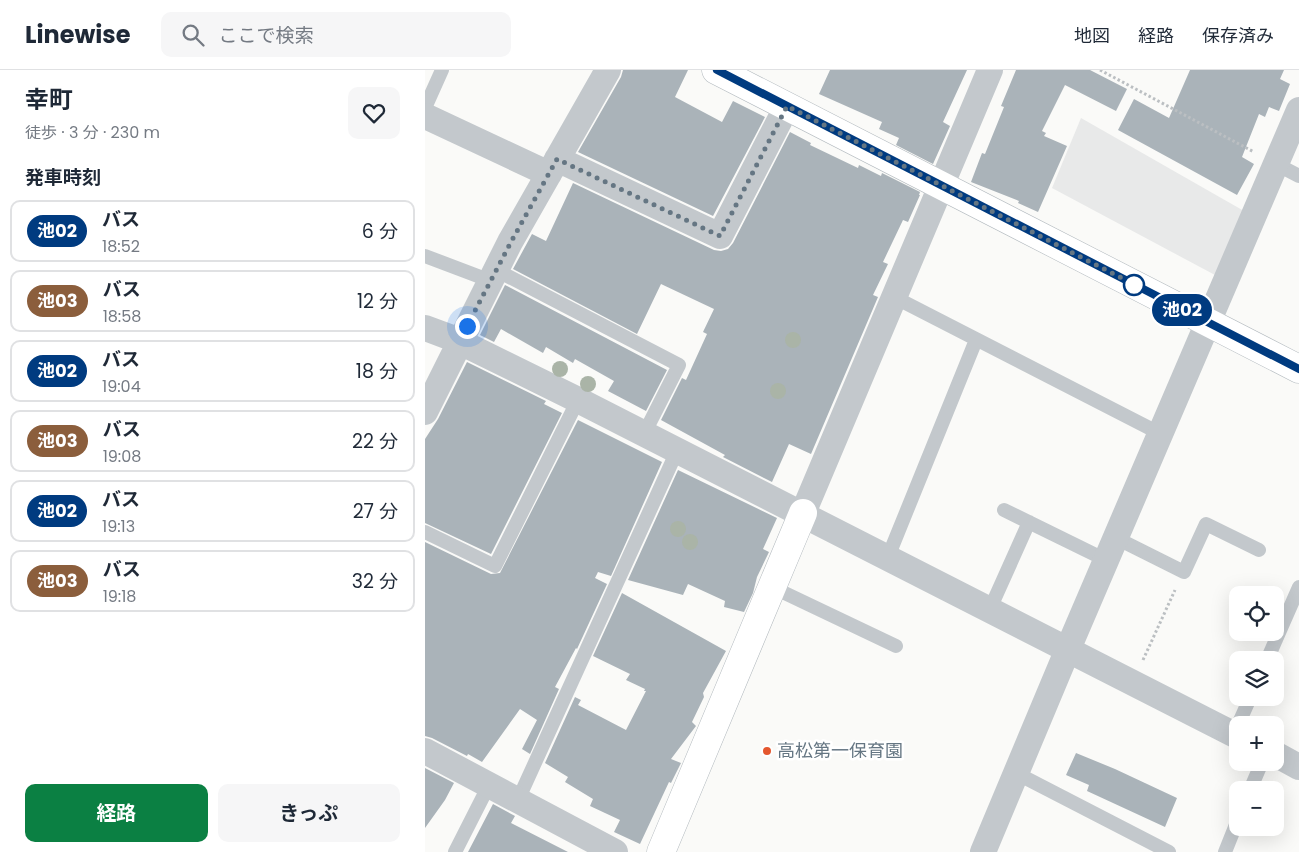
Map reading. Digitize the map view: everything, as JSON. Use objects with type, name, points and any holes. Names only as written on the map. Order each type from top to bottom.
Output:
[{"type":"street","points":[[425,412],[493,276],[608,70]]},
{"type":"street","points":[[716,70],[1299,369]]},
{"type":"street","points":[[661,852],[990,70]]},
{"type":"street","points":[[425,116],[553,166],[720,236],[787,106]]},
{"type":"street","points":[[983,852],[1299,110]]},
{"type":"street","points":[[425,328],[460,341],[1133,682],[1229,726]]},
{"type":"street","points":[[425,750],[615,852]]},
{"type":"street","points":[[1284,758],[1299,766]]},
{"type":"lane","points":[[425,108],[442,70]]},
{"type":"lane","points":[[1276,164],[1299,176]]},
{"type":"lane","points":[[425,256],[493,276],[679,365],[644,434]]},
{"type":"lane","points":[[894,297],[1161,434]]},
{"type":"lane","points":[[888,557],[976,340]]},
{"type":"lane","points":[[425,532],[495,566],[578,400]]},
{"type":"lane","points":[[518,800],[677,451]]},
{"type":"lane","points":[[1004,510],[1029,522],[1184,572],[1206,524],[1259,550]]},
{"type":"lane","points":[[990,610],[1029,522]]},
{"type":"lane","points":[[772,586],[896,646]]},
{"type":"lane","points":[[1271,651],[1299,587]]},
{"type":"lane","points":[[1016,772],[1169,852]]},
{"type":"lane","points":[[455,852],[489,785]]},
{"type":"lane","points":[[1225,852],[1231,836]]},
{"type":"path","points":[[1100,70],[1276,164]]},
{"type":"path","points":[[1133,682],[1184,572]]},
{"type":"shaded area","points":[[1081,118],[1244,211],[1215,275],[1052,188]]},
{"type":"building","points":[[623,70],[688,70],[675,97],[722,122],[733,101],[765,117],[713,216],[578,152],[621,77]]},
{"type":"building","points":[[830,70],[967,70],[943,122],[950,126],[933,164],[896,145],[899,138],[879,129],[882,122],[819,94]]},
{"type":"building","points":[[1016,70],[1090,70],[1127,89],[1116,111],[1065,85],[1042,131],[1046,133],[1044,136],[1067,146],[1038,212],[1018,203],[1019,201],[971,182],[982,153],[985,154],[1004,107],[1001,106]]},
{"type":"building","points":[[1190,70],[1284,70],[1280,79],[1290,84],[1279,111],[1269,107],[1265,117],[1259,114],[1242,157],[1254,164],[1237,195],[1118,130],[1134,99],[1169,118]]},
{"type":"building","points":[[790,132],[811,143],[810,145],[858,168],[859,165],[881,176],[882,173],[920,192],[920,195],[908,222],[903,220],[883,262],[888,264],[873,295],[878,297],[811,454],[789,444],[772,482],[723,457],[725,455],[661,420],[682,378],[686,380],[707,334],[703,332],[714,309],[661,284],[637,334],[513,269],[532,234],[546,241],[573,183],[714,250],[728,249],[733,243]]},
{"type":"building","points":[[505,285],[667,370],[646,411],[608,391],[614,381],[575,359],[573,363],[546,347],[543,353],[501,329],[494,342],[480,335]]},
{"type":"building","points":[[467,362],[546,401],[544,404],[562,413],[491,554],[425,523],[425,439],[438,419]]},
{"type":"building","points":[[578,420],[662,462],[611,576],[598,572],[595,578],[607,584],[577,649],[555,687],[559,689],[530,754],[522,749],[537,720],[520,709],[482,762],[425,736],[425,542],[491,574],[500,573]]},
{"type":"building","points":[[678,470],[777,518],[763,549],[769,552],[744,612],[724,607],[725,601],[688,584],[683,595],[628,580]]},
{"type":"building","points":[[622,593],[726,651],[703,693],[704,697],[692,722],[696,726],[671,759],[681,763],[671,783],[669,782],[640,844],[614,832],[620,820],[590,806],[593,799],[565,782],[568,777],[545,763],[575,697],[581,700],[578,705],[626,730],[646,691],[626,680],[630,674],[593,656]]},
{"type":"building","points":[[1076,753],[1177,798],[1165,827],[1087,791],[1089,785],[1066,775]]},
{"type":"building","points":[[425,768],[454,783],[445,800],[425,828]]},
{"type":"building","points":[[493,804],[515,816],[511,823],[568,852],[468,852]]},
{"type":"bus line","name":"池02","points":[[717,70],[1299,369]]},
{"type":"place","name":"高松第一保育園","points":[[767,751]]},
{"type":"route","points":[[467,326],[557,159],[720,236],[787,106],[1141,288],[1134,285]]}]
